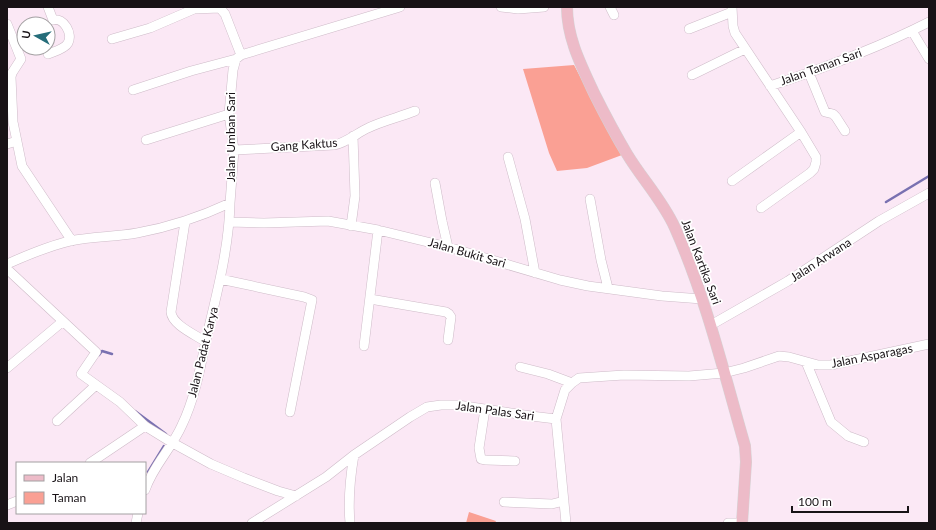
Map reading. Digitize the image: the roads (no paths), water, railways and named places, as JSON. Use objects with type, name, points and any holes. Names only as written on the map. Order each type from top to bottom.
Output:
[{"type":"main road","name":"Jalan Kartika Sari","points":[[567,7],[569,27],[577,57],[604,113],[627,154],[674,226],[711,325],[745,446],[746,462],[742,523]]},
{"type":"street","points":[[133,90],[400,7]]},
{"type":"street","points":[[501,7],[518,9],[544,7]]},
{"type":"street","points":[[112,39],[150,28],[194,9],[220,8],[225,9],[239,57]]},
{"type":"street","points":[[689,29],[732,10]]},
{"type":"street","name":"Jalan Taman Sari","points":[[732,10],[735,32],[770,86],[840,62],[912,31],[929,22]]},
{"type":"street","points":[[56,19],[60,20],[66,25],[69,37],[68,44],[56,50]]},
{"type":"street","points":[[7,24],[21,59],[12,72],[11,77],[13,122],[22,166],[72,241]]},
{"type":"street","points":[[912,31],[929,59]]},
{"type":"street","points":[[692,76],[745,49]]},
{"type":"street","name":"Jalan Umban Sari","points":[[230,203],[234,150],[229,114],[233,70],[239,57]]},
{"type":"street","points":[[809,73],[825,112],[836,116],[845,131]]},
{"type":"street","points":[[761,208],[814,169],[816,162],[816,157],[801,132],[770,86]]},
{"type":"street","name":"Gang Kaktus","points":[[234,150],[334,146],[369,127],[416,111]]},
{"type":"street","points":[[146,140],[229,114]]},
{"type":"street","points":[[732,181],[801,132]]},
{"type":"street","points":[[351,226],[355,196],[353,136]]},
{"type":"street","points":[[7,144],[17,141]]},
{"type":"street","points":[[508,157],[525,219],[535,273]]},
{"type":"street","points":[[436,183],[448,247]]},
{"type":"street","name":"Jalan Arwana","points":[[711,325],[788,281],[879,222],[929,193]]},
{"type":"street","points":[[590,199],[601,260],[608,288]]},
{"type":"street","points":[[7,264],[54,245],[72,241],[137,234],[185,222],[230,203]]},
{"type":"street","name":"Jalan Padat Karya","points":[[146,487],[148,480],[182,425],[194,395],[220,279],[229,222],[230,203]]},
{"type":"street","points":[[185,222],[171,316],[176,323],[206,342]]},
{"type":"street","name":"Jalan Bukit Sari","points":[[229,222],[328,222],[378,230],[448,247],[535,273],[588,286],[662,296],[702,299]]},
{"type":"street","points":[[364,346],[378,230]]},
{"type":"street","points":[[7,269],[62,322],[96,352],[81,374],[120,402],[145,426],[211,464],[278,491],[296,496]]},
{"type":"street","points":[[220,279],[312,300],[290,412]]},
{"type":"street","points":[[370,299],[446,312],[451,317],[448,340]]},
{"type":"street","points":[[7,368],[62,322]]},
{"type":"street","name":"Jalan Asparagas","points":[[724,373],[779,356],[789,357],[818,365],[831,365],[929,344]]},
{"type":"street","points":[[806,362],[831,422],[848,436],[864,442]]},
{"type":"street","points":[[520,367],[572,382]]},
{"type":"street","points":[[566,523],[556,419],[565,390],[572,382],[579,378],[609,376],[689,376],[724,373]]},
{"type":"street","points":[[57,421],[96,385]]},
{"type":"street","name":"Jalan Palas Sari","points":[[252,523],[326,477],[354,455],[427,407],[458,405],[556,419]]},
{"type":"street","points":[[485,410],[479,448],[481,459],[515,461]]},
{"type":"street","points":[[91,462],[145,426]]},
{"type":"street","points":[[350,523],[348,502],[354,455]]},
{"type":"street","points":[[504,502],[552,504],[564,501]]},
{"type":"street","points":[[728,523],[736,523]]},
{"type":"waterway","points":[[886,202],[929,176]]},
{"type":"waterway","points":[[99,355],[102,351],[112,354]]},
{"type":"waterway","points":[[135,411],[166,434]]},
{"type":"waterway","points":[[148,472],[164,446]]}]
